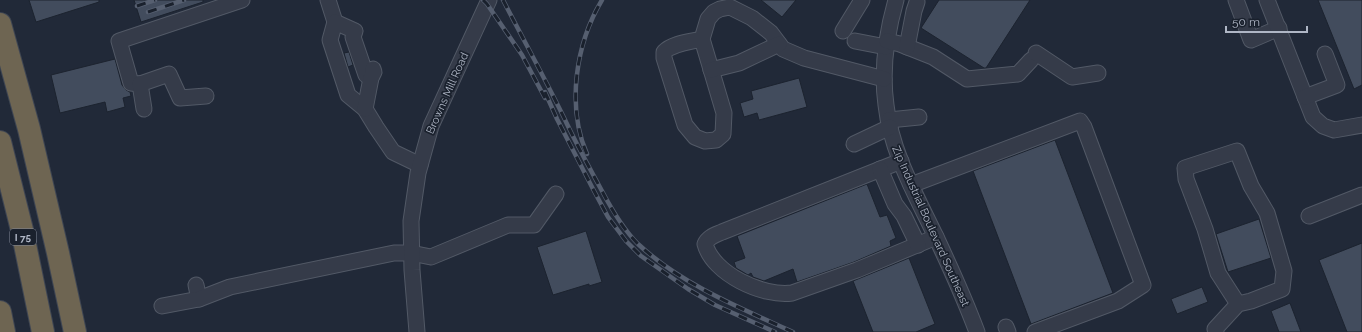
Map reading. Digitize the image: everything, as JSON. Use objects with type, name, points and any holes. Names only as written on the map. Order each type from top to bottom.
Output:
[{"type":"highway","points":[[0,24],[29,129],[58,253],[74,332]]},
{"type":"highway","name":"I 75","points":[[0,142],[22,230],[42,332]]},
{"type":"highway","points":[[0,198],[10,238],[29,332]]},
{"type":"highway","points":[[0,312],[4,332]]},
{"type":"street","points":[[206,96],[180,98],[170,74],[140,84],[131,83],[119,41],[242,0]]},
{"type":"street","points":[[328,0],[335,22],[330,40],[348,95],[365,109],[393,152],[420,166]]},
{"type":"street","name":"Browns Mill Road","points":[[417,332],[411,253],[411,221],[420,166],[431,126],[489,0]]},
{"type":"street","points":[[843,31],[862,0]]},
{"type":"street","name":"Zip Industrial Boulevard Southeast","points":[[896,0],[888,32],[884,68],[886,105],[892,137],[911,185],[957,280],[977,332]]},
{"type":"street","points":[[1236,0],[1251,40],[1279,28]]},
{"type":"street","points":[[1267,0],[1313,118],[1323,126],[1334,130],[1362,125]]},
{"type":"street","points":[[907,47],[917,2]]},
{"type":"street","points":[[702,39],[668,48],[664,52],[664,58],[685,125],[695,138],[705,141],[716,140],[723,134],[725,127],[724,113],[702,39],[708,19],[720,9],[730,8],[752,18],[771,33],[783,49],[804,58],[884,79]]},
{"type":"street","points":[[335,22],[361,34],[374,72],[371,78],[365,109]]},
{"type":"street","points":[[855,41],[907,47],[933,57],[967,79],[1018,74],[1033,56],[1072,77],[1098,73]]},
{"type":"street","points":[[712,70],[739,63],[779,44]]},
{"type":"street","points":[[1306,97],[1337,85],[1325,54]]},
{"type":"street","points":[[140,84],[144,109]]},
{"type":"street","points":[[854,144],[889,124],[919,117]]},
{"type":"street","points":[[911,185],[950,175],[1080,120],[1084,127],[1142,285],[1118,301],[1035,332]]},
{"type":"street","points":[[1216,332],[1215,329],[1238,304],[1251,301],[1282,289],[1284,271],[1267,213],[1251,186],[1237,150],[1185,168],[1186,179],[1205,230],[1218,273],[1238,304]]},
{"type":"street","points":[[901,161],[722,232],[708,239],[705,244],[708,252],[721,267],[740,282],[753,287],[784,294],[792,293],[877,262],[936,237]]},
{"type":"street","points":[[880,169],[894,204],[904,216],[918,245]]},
{"type":"street","points":[[162,306],[197,292],[230,287],[255,276],[394,253],[411,253],[431,257],[508,225],[534,225],[556,194]]},
{"type":"street","points":[[1309,216],[1362,195]]},
{"type":"building","points":[[29,0],[99,0],[99,2],[36,22]]},
{"type":"building","points":[[134,0],[203,0],[203,2],[141,22]]},
{"type":"building","points":[[761,0],[796,0],[782,17]]},
{"type":"building","points":[[939,0],[1030,0],[986,68],[984,68],[921,28]]},
{"type":"building","points":[[1318,0],[1362,0],[1362,85],[1354,89]]},
{"type":"building","points":[[349,52],[353,65],[348,67],[344,53]]},
{"type":"building","points":[[115,59],[122,85],[130,92],[131,96],[123,98],[125,107],[107,112],[105,102],[60,113],[51,75]]},
{"type":"building","points":[[799,78],[807,107],[759,120],[757,113],[744,117],[740,103],[753,99],[751,91]]},
{"type":"building","points":[[1055,140],[1113,293],[1031,324],[973,171]]},
{"type":"building","points":[[867,184],[880,217],[887,215],[896,238],[890,241],[891,246],[854,262],[797,282],[793,269],[764,281],[753,277],[751,273],[748,275],[736,268],[734,262],[745,258],[737,236]]},
{"type":"building","points":[[1259,219],[1271,258],[1228,272],[1216,234]]},
{"type":"building","points":[[586,231],[602,282],[589,286],[589,284],[553,295],[537,247]]},
{"type":"building","points":[[1362,243],[1362,332],[1347,332],[1319,260]]},
{"type":"building","points":[[909,258],[935,324],[916,332],[873,332],[853,281]]},
{"type":"building","points":[[1202,287],[1208,302],[1177,314],[1171,299]]},
{"type":"building","points":[[1290,303],[1301,332],[1279,332],[1271,311]]},
{"type":"railway","points":[[137,6],[155,0]]},
{"type":"railway","points":[[148,12],[184,0]]},
{"type":"railway","points":[[483,0],[522,55],[545,98]]},
{"type":"railway","points":[[503,0],[580,150],[618,219],[627,232],[638,244],[655,258],[692,283],[732,304],[793,332]]},
{"type":"railway","points":[[587,154],[577,116],[577,75],[580,55],[586,35],[602,0]]},
{"type":"railway","points":[[545,92],[557,119],[608,217],[626,241],[641,256],[688,289],[715,305],[775,332]]}]
